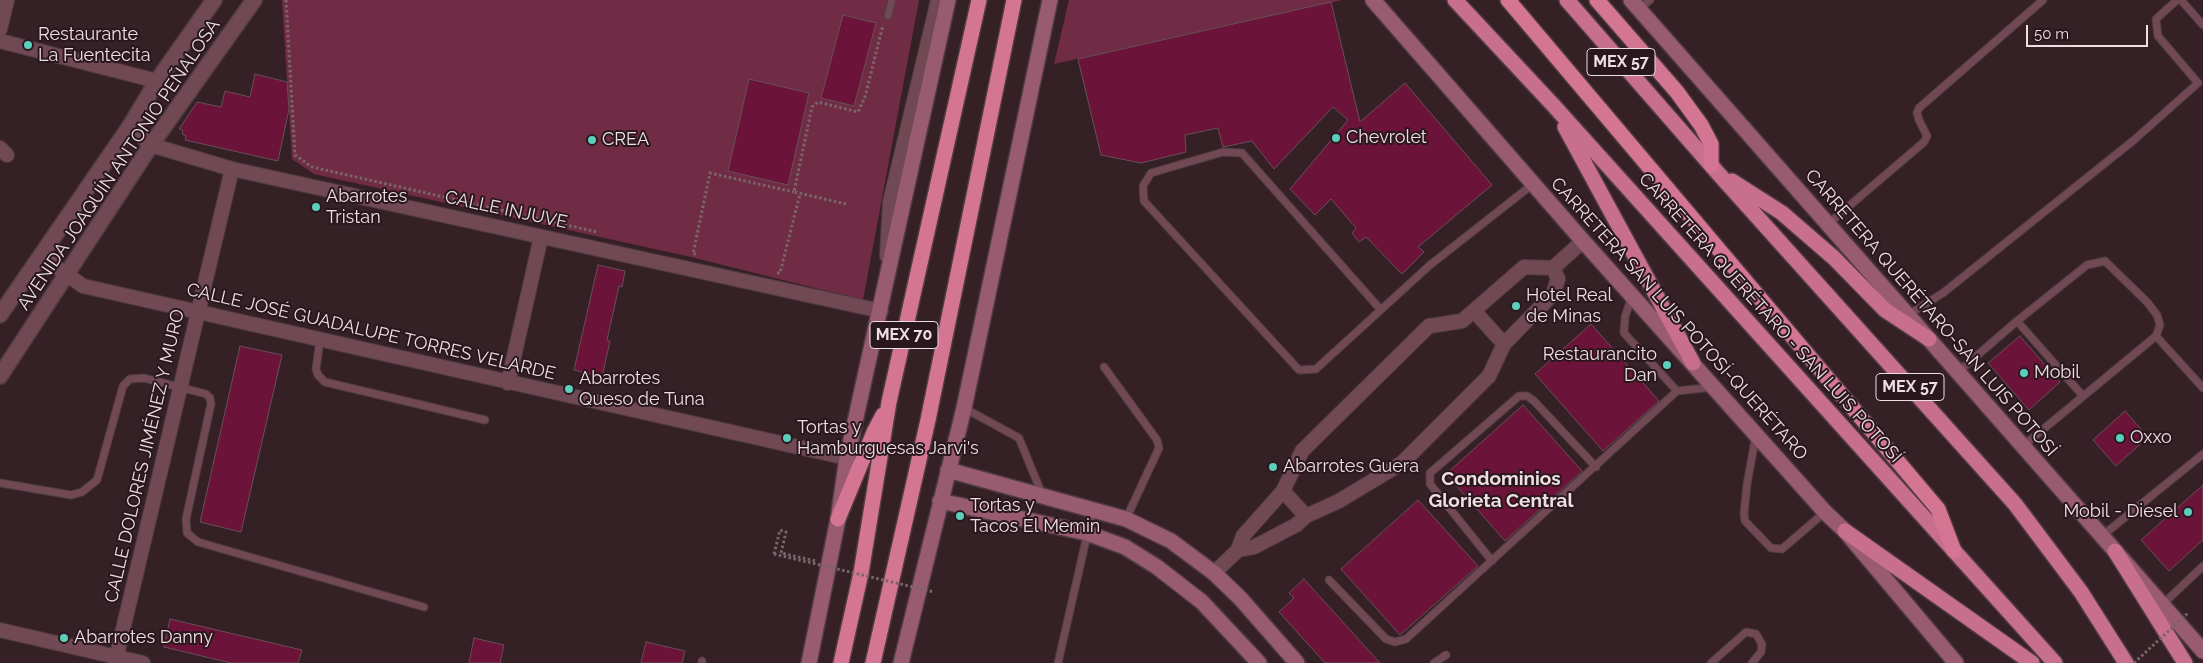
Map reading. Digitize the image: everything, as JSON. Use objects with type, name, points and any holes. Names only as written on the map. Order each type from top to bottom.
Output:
[{"type":"highway","name":"MEX 70","points":[[875,658],[928,420],[1014,0]]},
{"type":"highway","name":"CARRETERA QUERÉTARO - SAN LUIS POTOSÍ","points":[[1455,0],[1554,106],[2055,663]]},
{"type":"highway","points":[[1508,0],[1938,509],[1954,552]]},
{"type":"highway","name":"MEX 57","points":[[1567,0],[1714,168],[2015,504],[2081,592],[2126,663]]},
{"type":"highway","points":[[1596,0],[1677,92],[1711,144],[1714,168],[1782,213],[1834,258],[1885,310],[1929,339]]},
{"type":"highway","name":"MEX 70","points":[[841,663],[861,573],[889,402],[978,5]]},
{"type":"highway","points":[[1554,106],[1693,363]]},
{"type":"highway","points":[[838,519],[874,432],[889,402]]},
{"type":"highway","points":[[1846,531],[2032,663]]},
{"type":"highway","points":[[2115,551],[2185,663]]},
{"type":"main road","points":[[809,663],[838,519],[847,458],[881,311],[948,0]]},
{"type":"main road","points":[[901,663],[964,408],[1050,0]]},
{"type":"main road","name":"CARRETERA SAN LUIS POTOSÍ-QUERÉTARO","points":[[1373,0],[1583,241],[1825,512],[1846,531],[1956,663]]},
{"type":"main road","name":"CARRETERA QUERÉTARO-SAN LUIS POTOSÍ","points":[[1640,3],[1828,224],[2203,651]]},
{"type":"main road","points":[[948,470],[1093,508],[1126,519],[1171,541],[1214,573],[1240,598],[1297,663]]},
{"type":"main road","points":[[940,501],[1087,533],[1125,547],[1158,567],[1202,602],[1259,663]]},
{"type":"street","points":[[0,29],[7,0]]},
{"type":"street","name":"AVENIDA JOAQUÍN ANTONIO PEÑALOSA","points":[[0,315],[130,126],[157,81],[214,0]]},
{"type":"street","name":"AVENIDA JOAQUÍN ANTONIO PEÑALOSA","points":[[0,376],[151,145],[254,0]]},
{"type":"street","points":[[884,294],[890,202],[938,0]]},
{"type":"street","points":[[0,41],[157,81]]},
{"type":"street","name":"CALLE INJUVE","points":[[130,126],[151,145],[232,169],[881,311]]},
{"type":"street","name":"CALLE DOLORES JIMÉNEZ Y MURO","points":[[116,660],[232,169]]},
{"type":"street","points":[[508,382],[541,237]]},
{"type":"street","points":[[1214,573],[1238,550],[1243,536],[1283,491],[1302,451],[1429,326],[1462,322],[1524,267],[1553,268],[1583,241]]},
{"type":"street","name":"CALLE JOSÉ GUADALUPE TORRES VELARDE","points":[[41,256],[84,286],[847,458]]},
{"type":"street","points":[[1238,550],[1254,547],[1296,525],[1306,516],[1340,501],[1402,463],[1489,376],[1504,344],[1553,294],[1558,278],[1553,268]]},
{"type":"street","points":[[1474,311],[1504,344]]},
{"type":"street","points":[[1283,491],[1306,516]]},
{"type":"street","points":[[0,630],[116,660],[143,663]]},
{"type":"lane","points":[[886,17],[892,0]]},
{"type":"lane","points":[[1828,224],[1924,142],[1927,136],[1917,113],[1920,108],[2043,0]]},
{"type":"lane","points":[[1908,315],[1943,293],[2111,158],[2200,81],[2158,36],[2156,19],[2177,0]]},
{"type":"lane","points":[[2180,0],[2203,25]]},
{"type":"lane","points":[[1381,310],[1242,153],[1223,152],[1151,173],[1143,186],[1144,202],[1300,370],[1316,369],[1381,310],[1430,265],[1534,184]]},
{"type":"lane","points":[[1958,372],[2017,321],[2087,265],[2105,261],[2147,302],[2157,315],[2160,325],[2156,336],[2023,446]]},
{"type":"lane","points":[[1632,295],[1625,316],[1624,333],[1677,392]]},
{"type":"lane","points":[[2017,321],[2084,396]]},
{"type":"lane","points":[[2156,336],[2203,388]]},
{"type":"lane","points":[[320,340],[316,369],[325,382],[485,420]]},
{"type":"lane","points":[[1104,367],[1157,440],[1159,448],[1126,519]]},
{"type":"lane","points":[[0,482],[71,495],[82,492],[96,480],[123,386],[130,379],[144,378],[206,394],[210,398],[211,404],[186,519],[187,533],[198,542],[424,607]]},
{"type":"lane","points":[[1329,580],[1386,639],[1396,642],[1406,639],[1677,392],[1714,387]]},
{"type":"lane","points":[[1492,561],[1430,484],[1430,473],[1519,396],[1527,396],[1534,401],[1596,467]]},
{"type":"lane","points":[[964,408],[1019,438],[1042,494]]},
{"type":"lane","points":[[1756,435],[1746,491],[1745,521],[1771,548],[1782,549],[1825,512]]},
{"type":"lane","points":[[2102,536],[2203,454]]},
{"type":"lane","points":[[1058,663],[1093,508]]},
{"type":"lane","points":[[2162,605],[2203,566]]},
{"type":"lane","points":[[1711,663],[1746,632],[1756,634],[1762,644],[1761,652],[1752,663]]},
{"type":"lane","points":[[1434,663],[1446,655]]},
{"type":"path","points":[[286,0],[294,155],[312,167],[598,232]]},
{"type":"path","points":[[794,192],[812,107],[818,102],[858,112],[865,97],[886,17]]},
{"type":"path","points":[[693,254],[710,173],[846,204]]},
{"type":"path","points":[[770,271],[780,273],[800,194]]},
{"type":"path","points":[[683,252],[703,256]]},
{"type":"path","points":[[829,564],[781,553],[786,532],[780,530],[774,554],[934,592]]},
{"type":"path","points":[[2134,663],[2188,613]]},
{"type":"shaded area","name":"CREA","points":[[282,0],[919,0],[863,300],[691,257],[314,174],[292,159]]},
{"type":"shaded area","points":[[1069,0],[1342,0],[1054,64]]},
{"type":"building","name":"Chevrolet","points":[[1331,2],[1360,122],[1405,83],[1492,185],[1418,247],[1424,252],[1402,274],[1366,237],[1359,242],[1352,233],[1356,228],[1331,199],[1315,215],[1290,189],[1348,120],[1333,107],[1274,169],[1252,141],[1223,147],[1218,128],[1185,135],[1186,152],[1141,163],[1101,155],[1078,59]]},
{"type":"building","points":[[843,15],[876,23],[854,106],[821,98]]},
{"type":"building","points":[[255,74],[287,82],[289,109],[278,161],[185,140],[186,136],[182,134],[183,130],[179,129],[197,102],[221,107],[225,91],[250,97]]},
{"type":"building","points":[[749,79],[809,93],[788,185],[728,171]]},
{"type":"building","points":[[598,265],[625,271],[622,287],[619,286],[607,340],[610,341],[602,377],[574,370]]},
{"type":"building","points":[[1591,324],[1659,401],[1603,451],[1535,374]]},
{"type":"building","name":"Mobil","points":[[2020,336],[2060,382],[2029,410],[1988,363]]},
{"type":"building","points":[[240,346],[282,355],[241,532],[200,522]]},
{"type":"building","points":[[1523,405],[1582,471],[1505,541],[1446,474]]},
{"type":"building","name":"Oxxo","points":[[2125,411],[2148,437],[2116,466],[2093,440]]},
{"type":"building","name":"Mobil - Diesel","points":[[2203,485],[2203,540],[2169,571],[2141,540]]},
{"type":"building","points":[[1418,500],[1478,566],[1400,635],[1341,569]]},
{"type":"building","points":[[1304,579],[1380,663],[1325,663],[1279,612],[1294,598],[1289,593]]},
{"type":"building","points":[[170,619],[302,650],[298,663],[231,663],[164,647]]},
{"type":"building","points":[[474,638],[504,645],[500,663],[469,663]]},
{"type":"building","points":[[646,642],[685,651],[682,663],[641,663]]},
{"type":"place","name":"Restaurante La Fuentecita","points":[[28,45]]},
{"type":"place","name":"Chevrolet","points":[[1336,138]]},
{"type":"place","name":"CREA","points":[[592,140]]},
{"type":"place","name":"Abarrotes Tristan","points":[[316,207]]},
{"type":"place","name":"Hotel Real de Minas","points":[[1516,306]]},
{"type":"place","name":"Restaurancito Dan","points":[[1667,365]]},
{"type":"place","name":"Mobil","points":[[2024,373]]},
{"type":"place","name":"Abarrotes Queso de Tuna","points":[[569,389]]},
{"type":"place","name":"Tortas y Hamburguesas Jarvi's","points":[[787,438]]},
{"type":"place","name":"Oxxo","points":[[2120,438]]},
{"type":"place","name":"Abarrotes Guera","points":[[1273,467]]},
{"type":"place","name":"Mobil - Diesel","points":[[2188,512]]},
{"type":"place","name":"Tortas y Tacos El Memin","points":[[960,516]]},
{"type":"place","name":"Abarrotes Danny","points":[[64,638]]},
{"type":"district","name":"Condominios Glorieta Central","points":[[1501,490]]}]
